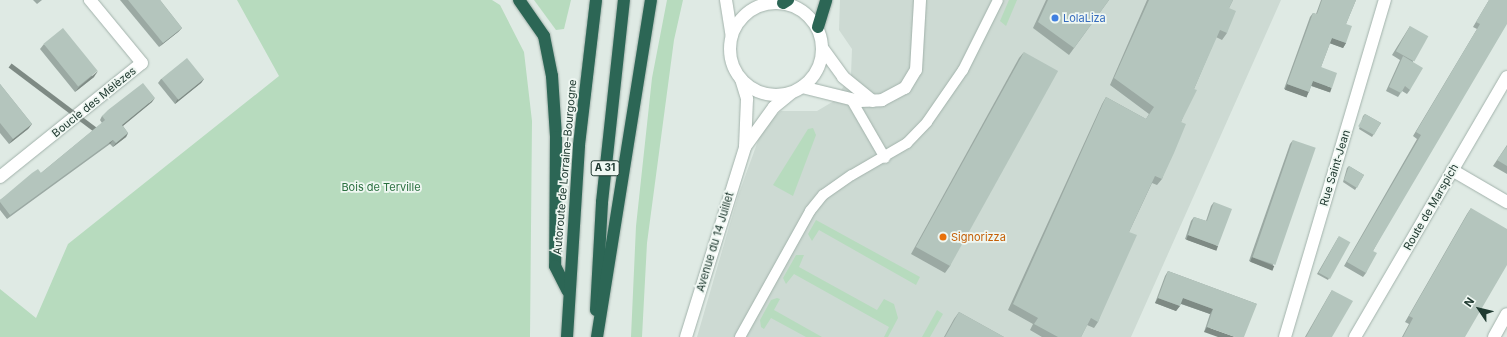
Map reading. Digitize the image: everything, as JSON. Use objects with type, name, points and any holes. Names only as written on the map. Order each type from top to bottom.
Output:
[{"type":"highway","points":[[519,0],[544,36],[552,76],[556,137],[555,266],[568,290]]},
{"type":"highway","name":"Autoroute de Lorraine-Bourgogne","points":[[567,337],[568,290],[579,145],[596,0]]},
{"type":"highway","name":"A 31","points":[[596,337],[602,202],[624,0]]},
{"type":"highway","points":[[596,337],[651,0]]},
{"type":"highway","points":[[818,27],[826,0]]},
{"type":"street","name":"Boucle des Mélèzes","points":[[0,177],[142,63],[90,0]]},
{"type":"street","points":[[726,0],[732,37],[731,59],[741,79],[760,92],[797,90],[873,101],[905,88],[916,70],[920,0]]},
{"type":"street","name":"Rue Saint-Jean","points":[[1285,337],[1385,0]]},
{"type":"street","points":[[732,37],[742,17],[777,1],[803,11],[818,27],[823,49],[843,77],[873,101]]},
{"type":"street","points":[[797,90],[817,71],[823,49]]},
{"type":"street","name":"Route de Marspich","points":[[1355,337],[1507,76]]},
{"type":"street","name":"Avenue du 14 Juillet","points":[[686,337],[745,147],[747,99],[741,79]]},
{"type":"street","name":"Avenue du 14 Juillet","points":[[745,147],[774,107],[797,90]]},
{"type":"street","points":[[1452,170],[1507,202]]},
{"type":"street","points":[[1494,337],[1507,314]]},
{"type":"lane","points":[[740,337],[810,211],[823,195],[907,143],[927,122],[964,70],[998,0]]},
{"type":"lane","points":[[851,99],[885,158]]},
{"type":"shaded area","points":[[840,0],[1281,0],[1131,337],[697,337],[738,196],[763,127],[781,111],[817,111],[834,101],[851,75],[852,49],[839,30]]},
{"type":"green space","name":"Bois de Terville","points":[[237,0],[492,0],[500,5],[524,52],[532,121],[530,337],[0,337],[0,289],[36,318],[68,244],[279,76]]},
{"type":"green space","points":[[534,0],[571,0],[564,29],[556,30]]},
{"type":"green space","points":[[667,0],[683,0],[674,40],[647,243],[642,337],[631,337],[636,226],[652,78]]},
{"type":"green space","points":[[1009,0],[1017,0],[1006,26],[1000,21]]},
{"type":"green space","points":[[813,128],[816,135],[793,196],[773,185],[808,129]]},
{"type":"green space","points":[[816,220],[920,277],[916,285],[819,230],[812,241],[808,234]]},
{"type":"green space","points":[[796,255],[804,255],[799,267],[877,310],[884,299],[894,304],[898,318],[888,337],[884,337],[889,327],[794,274],[786,284],[783,278]]},
{"type":"green space","points":[[777,298],[780,299],[774,310],[822,337],[806,337],[771,318],[764,329],[761,327],[760,320],[771,300]]},
{"type":"green space","points":[[937,310],[943,314],[930,337],[922,337]]},
{"type":"building","points":[[128,0],[160,0],[182,28],[163,43]]},
{"type":"building","points":[[1048,0],[1109,0],[1074,48],[1038,22]]},
{"type":"building","points":[[1149,0],[1233,0],[1229,8],[1236,11],[1227,33],[1220,30],[1194,89],[1197,90],[1181,122],[1186,124],[1162,179],[1155,176],[1129,232],[1137,235],[1098,322],[1091,318],[1081,337],[1058,337],[1034,324],[1038,318],[1013,304],[1106,97],[1146,119],[1154,107],[1114,78]]},
{"type":"building","points":[[1322,0],[1356,0],[1346,24],[1352,26],[1346,43],[1332,38],[1321,67],[1337,73],[1332,88],[1313,81],[1309,92],[1287,84],[1313,13],[1317,14]]},
{"type":"building","points":[[1489,0],[1507,0],[1507,24],[1373,251],[1377,253],[1366,273],[1347,262],[1421,135],[1416,132],[1480,24],[1476,22]]},
{"type":"building","points":[[1410,26],[1428,36],[1414,62],[1396,51]]},
{"type":"building","points":[[63,28],[98,71],[78,86],[44,44]]},
{"type":"building","points":[[1024,52],[1058,71],[950,266],[916,247]]},
{"type":"building","points":[[1403,56],[1423,68],[1410,90],[1405,86],[1401,93],[1389,87]]},
{"type":"building","points":[[187,58],[204,79],[178,100],[161,79]]},
{"type":"building","points":[[143,83],[155,98],[122,125],[128,133],[116,143],[113,140],[10,215],[0,200],[38,169],[41,173],[105,120],[102,116],[108,110]]},
{"type":"building","points":[[0,84],[32,124],[13,139],[0,123]]},
{"type":"building","points":[[1365,114],[1381,123],[1374,135],[1358,126]]},
{"type":"building","points":[[1293,140],[1316,148],[1275,265],[1253,257]]},
{"type":"building","points":[[1507,146],[1507,166],[1497,160]]},
{"type":"building","points":[[1349,166],[1364,175],[1357,188],[1344,180]]},
{"type":"building","points":[[1214,202],[1232,209],[1218,246],[1188,235],[1194,217],[1207,221]]},
{"type":"building","points":[[1471,208],[1507,229],[1507,265],[1465,337],[1403,337],[1413,318],[1409,316]]},
{"type":"building","points":[[1339,236],[1350,242],[1330,279],[1319,273]]},
{"type":"building","points":[[1168,271],[1257,304],[1244,337],[1235,337],[1207,327],[1213,309],[1183,298],[1180,306],[1158,298]]},
{"type":"building","points":[[1332,290],[1353,301],[1332,337],[1306,337]]},
{"type":"building","points":[[959,312],[1004,337],[945,337]]},
{"type":"place","name":"LolaLiza","points":[[1055,18]]},
{"type":"place","name":"Signorizza","points":[[943,237]]}]
